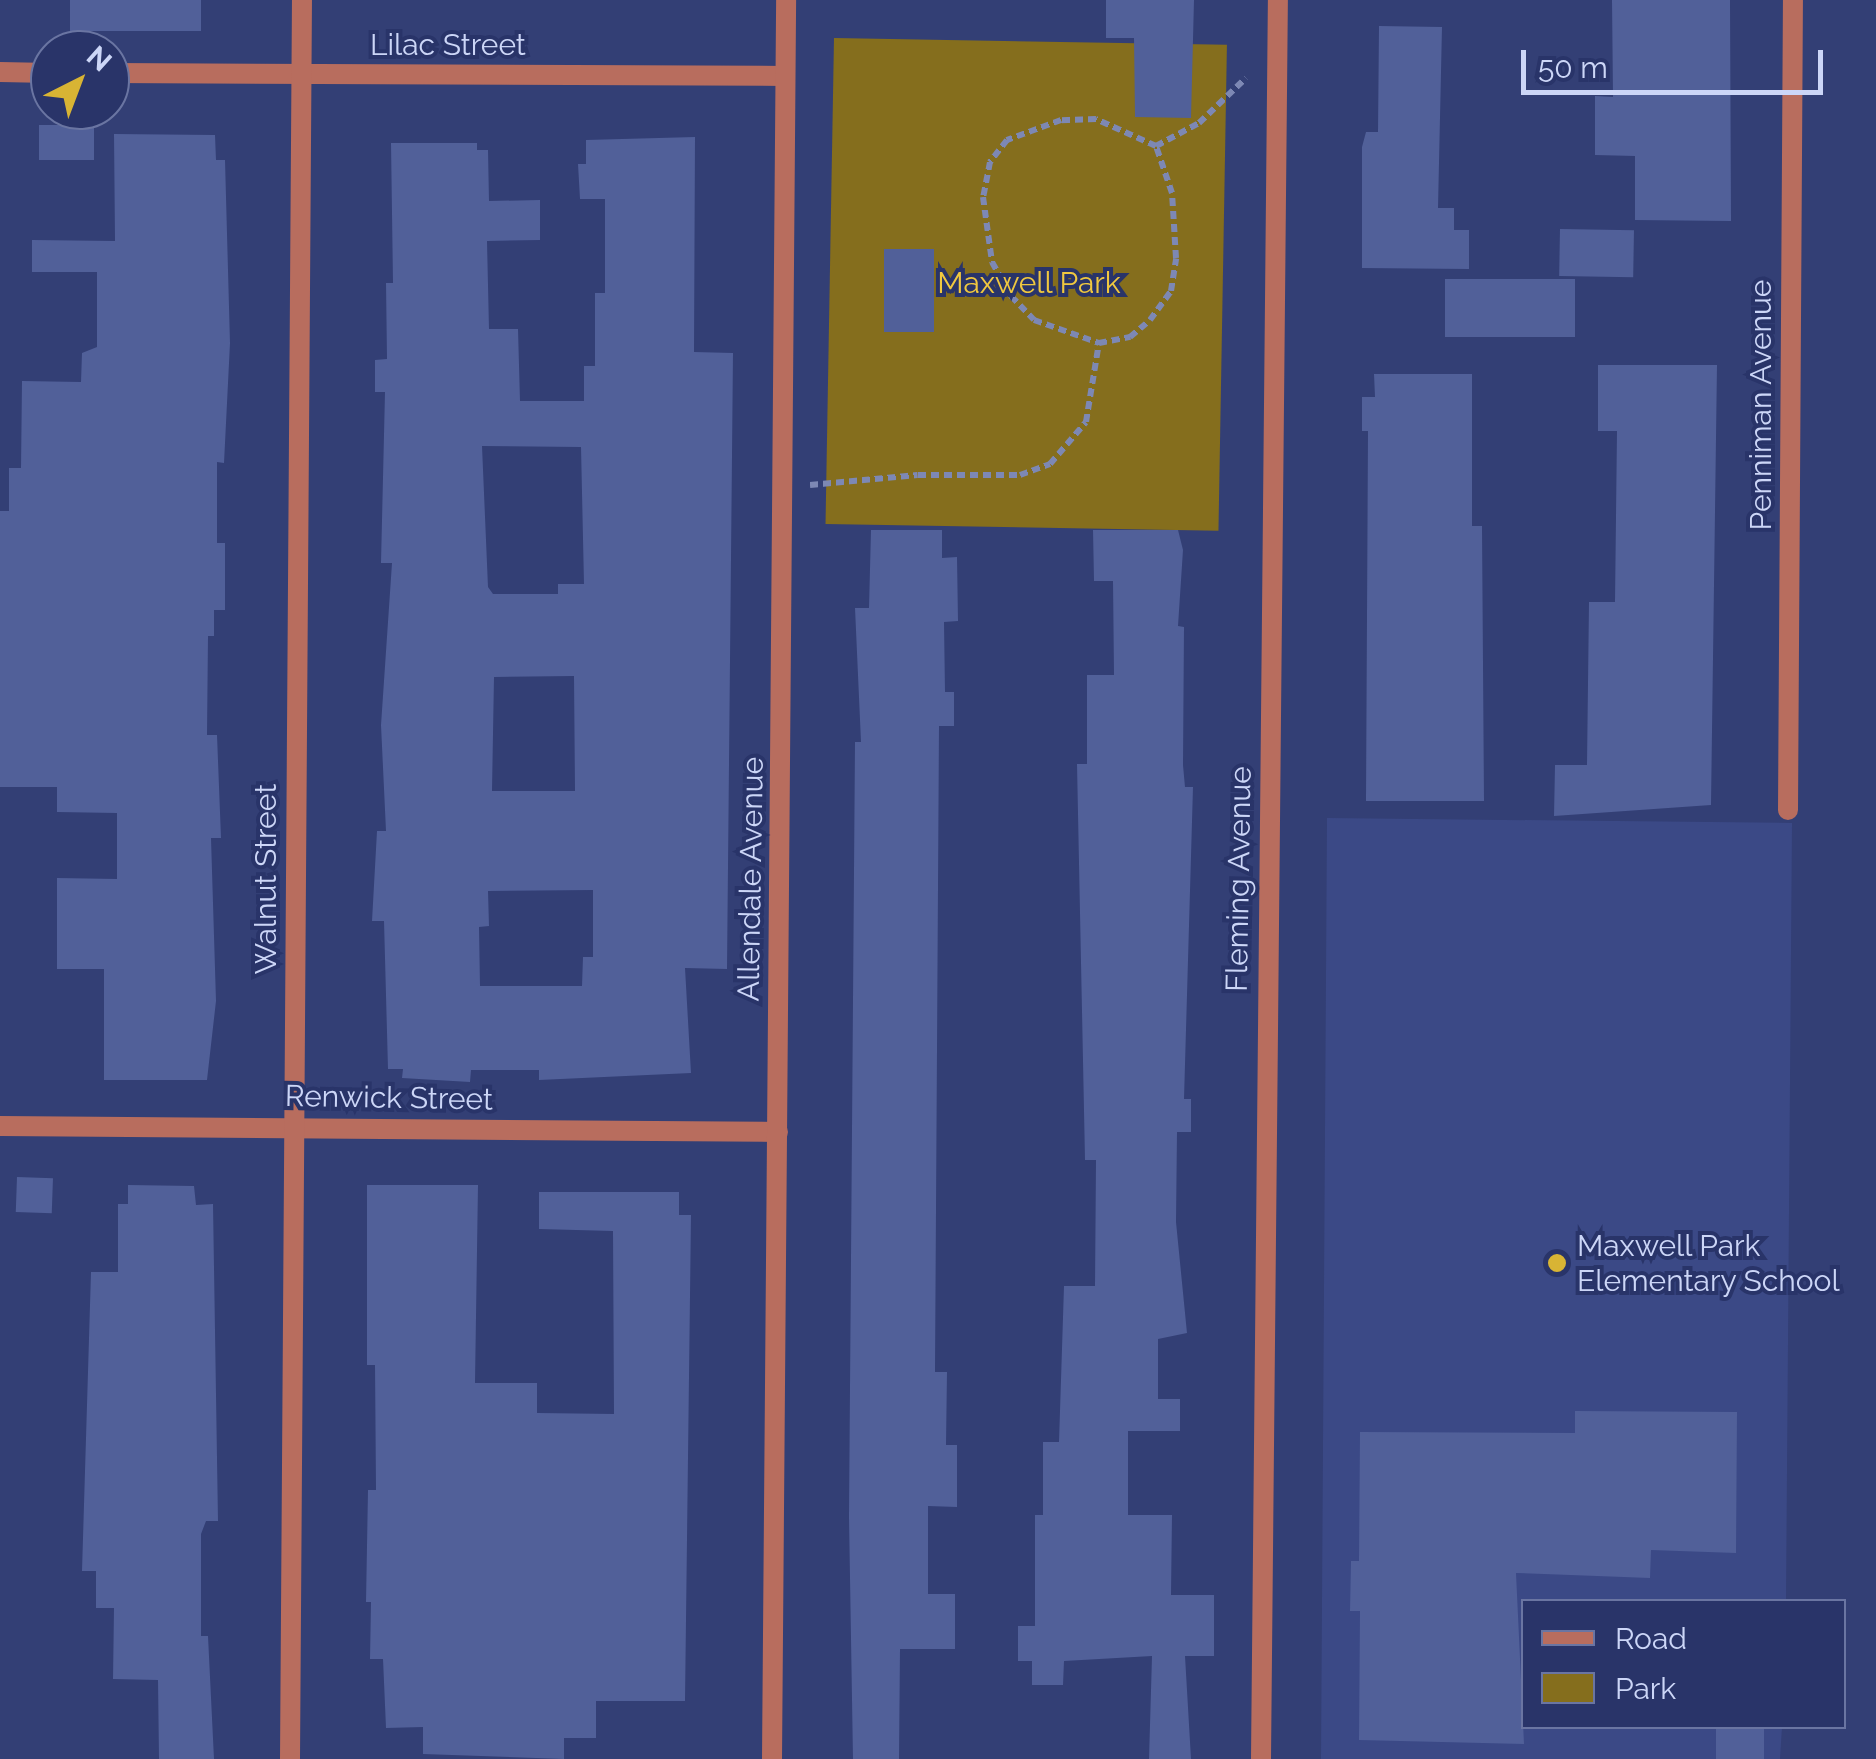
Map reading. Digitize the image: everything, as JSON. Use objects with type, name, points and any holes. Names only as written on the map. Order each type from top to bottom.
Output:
[{"type":"street","name":"Walnut Street","points":[[290,1759],[302,0]]},
{"type":"street","name":"Allendale Avenue","points":[[772,1759],[786,0]]},
{"type":"street","name":"Fleming Avenue","points":[[1261,1759],[1278,0]]},
{"type":"street","name":"Penniman Avenue","points":[[1788,810],[1794,0]]},
{"type":"street","points":[[0,72],[30,73]]},
{"type":"street","name":"Lilac Street","points":[[130,73],[785,76]]},
{"type":"street","name":"Renwick Street","points":[[0,1126],[778,1132]]},
{"type":"path","points":[[1156,146],[1200,123],[1278,44]]},
{"type":"path","points":[[1096,119],[1156,146],[1177,224],[1171,291],[1130,337],[1099,343],[1034,320],[1010,296],[986,232],[990,162],[1019,133],[1061,120],[1096,119]]},
{"type":"path","points":[[785,488],[918,474],[1020,476],[1050,464],[1086,422],[1099,343]]},
{"type":"shaded area","name":"Maxwell Park Elementary School","points":[[1327,818],[1792,823],[1786,1599],[1521,1599],[1521,1729],[1782,1729],[1780,1759],[1321,1759]]},
{"type":"green space","name":"Maxwell Park","points":[[834,38],[1227,45],[1218,531],[826,524]]},
{"type":"building","points":[[70,0],[201,0],[201,31],[70,30]]},
{"type":"building","points":[[1106,0],[1194,0],[1191,118],[1135,117],[1134,38],[1106,38]]},
{"type":"building","points":[[1612,0],[1730,0],[1731,221],[1635,220],[1635,156],[1595,155],[1595,96],[1613,97]]},
{"type":"building","points":[[1379,26],[1442,27],[1438,208],[1454,208],[1454,230],[1469,230],[1469,269],[1362,268],[1362,147],[1366,132],[1378,132]]},
{"type":"building","points":[[39,130],[94,130],[94,160],[39,160]]},
{"type":"building","points":[[114,134],[215,135],[216,160],[225,160],[230,343],[224,463],[217,462],[217,543],[225,543],[225,610],[214,610],[214,636],[208,636],[207,735],[217,735],[221,838],[211,838],[216,1001],[207,1080],[104,1080],[104,969],[57,969],[57,878],[117,879],[117,813],[57,812],[57,787],[0,787],[0,511],[9,511],[9,468],[21,468],[22,381],[81,382],[82,353],[97,347],[97,272],[32,272],[32,240],[115,241]]},
{"type":"building","points":[[695,137],[694,352],[733,353],[727,969],[685,968],[691,1073],[539,1080],[539,1070],[471,1070],[470,1082],[402,1078],[403,1069],[388,1069],[384,921],[372,921],[377,831],[386,831],[381,725],[392,563],[381,563],[385,392],[375,392],[375,360],[387,359],[386,283],[393,283],[391,143],[477,143],[477,150],[488,150],[489,201],[540,200],[540,240],[487,241],[489,329],[518,329],[520,401],[584,401],[584,366],[595,366],[595,293],[605,293],[605,199],[580,199],[578,164],[586,164],[586,140]],"holes":[[[482,446],[581,447],[584,584],[558,584],[558,594],[493,594],[488,587]],[[574,676],[575,791],[492,791],[494,677]],[[593,890],[593,957],[583,957],[582,986],[480,986],[479,927],[489,926],[488,891]]]},
{"type":"building","points":[[1560,229],[1634,230],[1633,277],[1559,276]]},
{"type":"building","points":[[884,249],[934,249],[934,332],[884,332]]},
{"type":"building","points":[[1445,279],[1575,279],[1575,337],[1445,337]]},
{"type":"building","points":[[1598,365],[1717,365],[1711,805],[1554,816],[1555,765],[1587,765],[1589,602],[1615,602],[1617,431],[1598,431]]},
{"type":"building","points":[[1374,374],[1472,374],[1472,526],[1482,526],[1484,801],[1366,801],[1368,431],[1362,431],[1362,397],[1375,397]]},
{"type":"building","points":[[871,530],[942,530],[942,558],[957,557],[958,621],[944,622],[945,692],[954,692],[954,726],[939,726],[935,1372],[947,1372],[946,1445],[957,1445],[957,1507],[928,1506],[928,1594],[955,1594],[955,1649],[900,1649],[899,1759],[853,1759],[849,1517],[855,742],[861,742],[855,608],[869,608]]},
{"type":"building","points":[[1093,530],[1178,530],[1183,550],[1178,626],[1184,627],[1183,765],[1185,787],[1193,787],[1184,1099],[1191,1099],[1191,1132],[1177,1132],[1176,1222],[1187,1333],[1158,1339],[1158,1399],[1180,1399],[1180,1431],[1128,1431],[1128,1515],[1172,1515],[1171,1595],[1214,1595],[1214,1656],[1185,1656],[1191,1759],[1149,1759],[1152,1656],[1064,1661],[1063,1685],[1032,1685],[1032,1661],[1018,1661],[1018,1626],[1035,1626],[1035,1515],[1043,1515],[1043,1442],[1059,1442],[1064,1286],[1095,1286],[1096,1160],[1085,1160],[1077,764],[1087,764],[1087,675],[1114,675],[1113,581],[1094,581]]},
{"type":"building","points":[[17,1177],[53,1178],[52,1213],[16,1212]]},
{"type":"building","points":[[128,1185],[194,1186],[196,1205],[213,1204],[218,1521],[206,1521],[201,1534],[201,1636],[208,1636],[214,1759],[159,1759],[158,1680],[113,1679],[114,1608],[96,1608],[96,1571],[82,1571],[91,1272],[118,1272],[118,1204],[128,1204]]},
{"type":"building","points":[[367,1185],[478,1185],[475,1383],[537,1383],[537,1413],[614,1414],[613,1231],[539,1229],[539,1192],[679,1192],[679,1215],[691,1215],[685,1701],[596,1701],[596,1738],[564,1738],[564,1759],[423,1754],[423,1727],[386,1728],[383,1659],[370,1659],[371,1602],[366,1602],[368,1490],[376,1490],[375,1365],[367,1365]]},
{"type":"building","points":[[1575,1411],[1737,1412],[1736,1553],[1651,1550],[1650,1578],[1516,1573],[1524,1744],[1359,1740],[1360,1611],[1350,1611],[1351,1561],[1359,1561],[1360,1432],[1575,1433]]},
{"type":"building","points":[[1716,1729],[1764,1729],[1764,1759],[1716,1759]]},
{"type":"place","name":"Maxwell Park Elementary School","points":[[1557,1263]]}]
